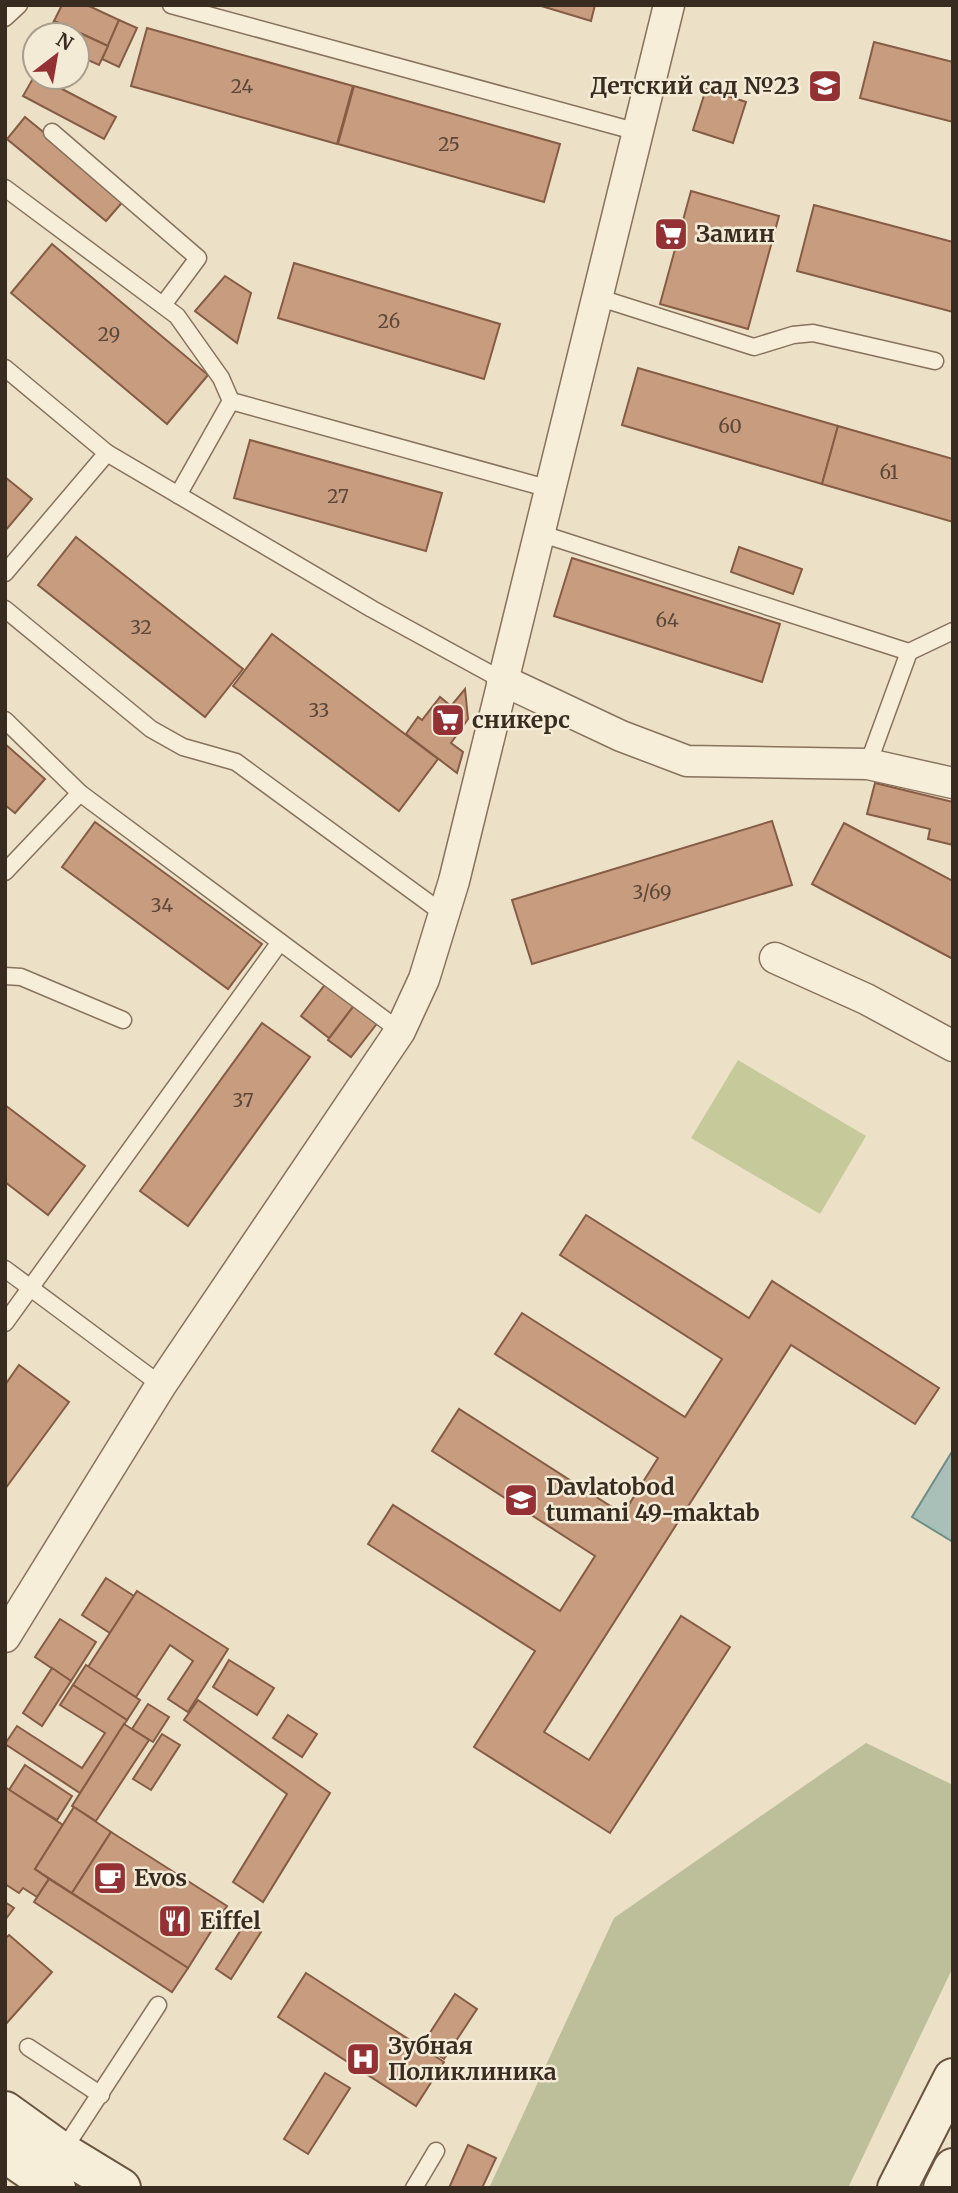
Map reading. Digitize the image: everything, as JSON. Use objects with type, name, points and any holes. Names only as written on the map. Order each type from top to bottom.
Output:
[{"type":"main road","points":[[897,2188],[953,2078]]},
{"type":"main road","points":[[5,2111],[59,2170]]},
{"type":"main road","points":[[5,2153],[121,2188]]},
{"type":"main road","points":[[943,2188],[953,2168]]},
{"type":"street","points":[[5,1637],[161,1385],[400,1031],[424,979],[444,914],[669,5]]},
{"type":"street","points":[[502,680],[621,736],[688,761],[868,764],[953,783]]},
{"type":"street","points":[[775,958],[866,999],[953,1046]]},
{"type":"lane","points":[[5,18],[19,5]]},
{"type":"lane","points":[[171,5],[638,132]]},
{"type":"lane","points":[[52,132],[198,258],[163,306]]},
{"type":"lane","points":[[5,188],[177,316],[221,378],[231,401]]},
{"type":"lane","points":[[597,297],[754,347],[793,335],[813,333],[935,361]]},
{"type":"lane","points":[[5,368],[107,453],[372,610],[502,680]]},
{"type":"lane","points":[[231,401],[550,489]]},
{"type":"lane","points":[[178,495],[231,401]]},
{"type":"lane","points":[[5,573],[107,453]]},
{"type":"lane","points":[[539,533],[909,652],[953,631]]},
{"type":"lane","points":[[5,609],[151,729],[183,747],[236,762],[444,914]]},
{"type":"lane","points":[[868,764],[909,652]]},
{"type":"lane","points":[[5,720],[80,793],[400,1031]]},
{"type":"lane","points":[[9,861],[80,793]]},
{"type":"lane","points":[[5,1323],[280,942]]},
{"type":"lane","points":[[5,976],[21,977],[123,1020]]},
{"type":"lane","points":[[5,1269],[161,1385]]},
{"type":"lane","points":[[59,2170],[101,2095],[158,2004]]},
{"type":"lane","points":[[28,2047],[101,2095]]},
{"type":"lane","points":[[414,2188],[436,2151]]},
{"type":"green space","points":[[738,1060],[866,1136],[820,1214],[691,1138]]},
{"type":"green space","points":[[866,1743],[953,1785],[953,1967],[848,2188],[489,2188],[614,1918]]},
{"type":"water","points":[[953,1450],[953,1542],[912,1517]]},
{"type":"building","points":[[62,5],[87,5],[119,20],[108,46],[91,38],[91,21],[54,21]]},
{"type":"building","points":[[538,5],[595,5],[591,21]]},
{"type":"building","points":[[119,20],[137,28],[119,67],[102,59]]},
{"type":"building","points":[[147,28],[353,86],[337,144],[131,86]]},
{"type":"building","points":[[91,38],[108,46],[99,65],[91,61]]},
{"type":"building","points":[[874,42],[953,62],[953,122],[860,98]]},
{"type":"building","points":[[354,86],[560,144],[544,202],[338,144]]},
{"type":"building","points":[[706,89],[746,102],[733,143],[693,130]]},
{"type":"building","points":[[26,91],[66,91],[116,117],[104,139],[23,96]]},
{"type":"building","points":[[25,117],[125,199],[106,221],[7,139]]},
{"type":"building","points":[[691,191],[779,216],[748,329],[660,304]]},
{"type":"building","points":[[814,205],[953,242],[953,312],[797,271]]},
{"type":"building","points":[[52,244],[208,375],[167,424],[11,293]]},
{"type":"building","points":[[294,263],[500,324],[484,379],[278,318]]},
{"type":"building","points":[[225,276],[251,293],[237,343],[195,311]]},
{"type":"building","points":[[638,368],[838,426],[822,484],[622,425]]},
{"type":"building","points":[[838,426],[953,459],[953,522],[822,484]]},
{"type":"building","points":[[250,440],[442,493],[426,551],[234,498]]},
{"type":"building","points":[[5,477],[32,499],[5,531]]},
{"type":"building","points":[[76,537],[243,669],[205,717],[38,585]]},
{"type":"building","points":[[739,547],[802,569],[793,594],[731,572]]},
{"type":"building","points":[[572,558],[780,624],[762,682],[554,616]]},
{"type":"building","points":[[272,634],[438,759],[399,811],[233,686]]},
{"type":"building","points":[[465,689],[468,719],[451,743],[463,752],[457,773],[406,734],[418,717],[422,720],[440,697],[451,706]]},
{"type":"building","points":[[5,744],[45,779],[15,813],[5,805]]},
{"type":"building","points":[[875,783],[953,802],[953,845],[928,839],[930,829],[867,814]]},
{"type":"building","points":[[772,821],[792,885],[532,964],[512,900]]},
{"type":"building","points":[[95,822],[262,944],[228,989],[62,867]]},
{"type":"building","points":[[844,823],[953,881],[953,959],[812,884]]},
{"type":"building","points":[[327,982],[356,1003],[329,1038],[301,1016]]},
{"type":"building","points":[[356,1003],[379,1021],[351,1057],[328,1040]]},
{"type":"building","points":[[262,1023],[310,1057],[188,1226],[140,1191]]},
{"type":"building","points":[[5,1105],[85,1166],[48,1215],[5,1182]]},
{"type":"building","points":[[586,1215],[749,1318],[772,1281],[939,1388],[915,1424],[791,1345],[544,1732],[589,1760],[681,1616],[730,1647],[610,1833],[474,1747],[535,1651],[368,1544],[393,1505],[560,1611],[595,1556],[432,1451],[459,1409],[623,1514],[658,1458],[495,1354],[522,1313],[685,1417],[722,1359],[560,1255]]},
{"type":"building","points":[[19,1365],[69,1402],[5,1489],[5,1385]]},
{"type":"building","points":[[106,1578],[134,1596],[110,1633],[82,1615]]},
{"type":"building","points":[[137,1591],[228,1649],[188,1712],[168,1699],[193,1661],[170,1645],[136,1697],[88,1667]]},
{"type":"building","points":[[60,1619],[96,1642],[71,1681],[35,1657]]},
{"type":"building","points":[[229,1660],[274,1688],[257,1715],[213,1687]]},
{"type":"building","points":[[86,1665],[140,1700],[127,1720],[73,1685]]},
{"type":"building","points":[[52,1668],[71,1681],[42,1726],[23,1713]]},
{"type":"building","points":[[73,1685],[127,1720],[80,1793],[5,1744],[17,1726],[82,1768],[105,1733],[60,1705]]},
{"type":"building","points":[[198,1700],[330,1793],[263,1902],[233,1882],[287,1794],[184,1720]]},
{"type":"building","points":[[148,1704],[169,1717],[153,1742],[132,1729]]},
{"type":"building","points":[[288,1715],[317,1734],[302,1757],[273,1738]]},
{"type":"building","points":[[124,1724],[149,1740],[96,1821],[72,1806]]},
{"type":"building","points":[[162,1734],[180,1745],[151,1790],[133,1779]]},
{"type":"building","points":[[25,1765],[72,1796],[57,1820],[9,1790]]},
{"type":"building","points":[[5,1787],[63,1825],[35,1869],[49,1879],[37,1897],[23,1888],[19,1893],[5,1884]]},
{"type":"building","points":[[74,1807],[111,1832],[72,1893],[35,1869]]},
{"type":"building","points":[[111,1832],[227,1906],[188,1968],[72,1893]]},
{"type":"building","points":[[49,1879],[188,1968],[172,1992],[34,1902]]},
{"type":"building","points":[[5,1902],[14,1908],[5,1920]]},
{"type":"building","points":[[246,1922],[261,1932],[231,1979],[216,1969]]},
{"type":"building","points":[[9,1935],[52,1972],[5,2025],[5,1939]]},
{"type":"building","points":[[306,1973],[444,2062],[416,2106],[278,2017]]},
{"type":"building","points":[[455,1994],[477,2009],[444,2059],[422,2045]]},
{"type":"building","points":[[325,2073],[350,2088],[308,2154],[284,2139]]},
{"type":"building","points":[[468,2145],[496,2158],[482,2188],[449,2188]]},
{"type":"place","name":"Детский сад №23","points":[[825,86]]},
{"type":"place","name":"Замин","points":[[671,234]]},
{"type":"place","name":"сникерс","points":[[448,720]]},
{"type":"place","name":"Davlatobod tumani 49-maktab","points":[[521,1500]]},
{"type":"place","name":"Evos","points":[[110,1878]]},
{"type":"place","name":"Eiffel","points":[[175,1921]]},
{"type":"place","name":"Зубная Поликлиника","points":[[363,2059]]}]
